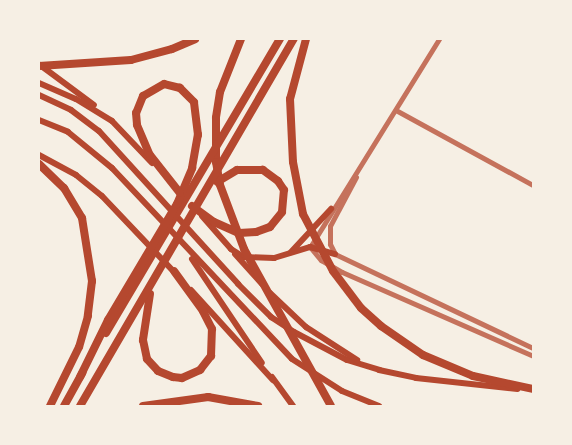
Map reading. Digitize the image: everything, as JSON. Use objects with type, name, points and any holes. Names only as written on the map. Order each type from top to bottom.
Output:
[{"type":"highway","points":[[39,65],[131,60],[172,49],[196,39]]},
{"type":"highway","points":[[241,39],[220,92],[216,118],[216,162],[229,214],[244,248],[330,403]]},
{"type":"highway","points":[[142,269],[194,187],[280,39]]},
{"type":"highway","points":[[80,406],[204,197],[294,39]]},
{"type":"highway","points":[[306,39],[290,99],[290,129],[297,190],[304,214],[345,288],[381,326],[405,344],[442,365],[473,376],[533,390]]},
{"type":"highway","points":[[64,406],[142,269],[187,182],[198,135],[198,116],[188,94],[164,84],[143,96],[136,112],[137,125],[150,155],[180,193]]},
{"type":"highway","points":[[39,164],[75,202],[82,218],[90,251],[92,281],[88,316],[79,346],[50,406]]},
{"type":"highway","points":[[192,206],[214,222],[239,233],[256,232],[270,226],[284,204],[284,190],[271,174],[254,168],[237,170],[224,176],[204,197]]},
{"type":"highway","points":[[153,284],[142,340],[148,359],[158,371],[173,377],[191,375],[211,356],[212,329],[203,311],[174,271]]},
{"type":"highway","points":[[143,406],[208,398],[258,406]]},
{"type":"main road","points":[[39,65],[112,121],[301,323],[365,365]]},
{"type":"main road","points":[[39,83],[76,99],[112,121]]},
{"type":"main road","points":[[39,95],[71,110],[99,131],[271,317],[327,350],[365,365],[416,378],[533,390]]},
{"type":"main road","points":[[39,120],[68,132],[88,145],[176,234],[292,359],[342,392],[379,406]]},
{"type":"main road","points":[[39,155],[76,175],[102,196],[174,271],[273,380]]},
{"type":"main road","points":[[291,252],[331,209]]},
{"type":"main road","points":[[176,234],[273,380],[293,406]]},
{"type":"main road","points":[[231,249],[256,260],[310,247],[335,254]]},
{"type":"street","points":[[440,39],[331,209],[310,247],[321,260],[342,272],[533,356]]},
{"type":"street","points":[[396,110],[533,185]]},
{"type":"street","points":[[374,144],[330,226],[330,244],[335,254],[533,348]]}]
